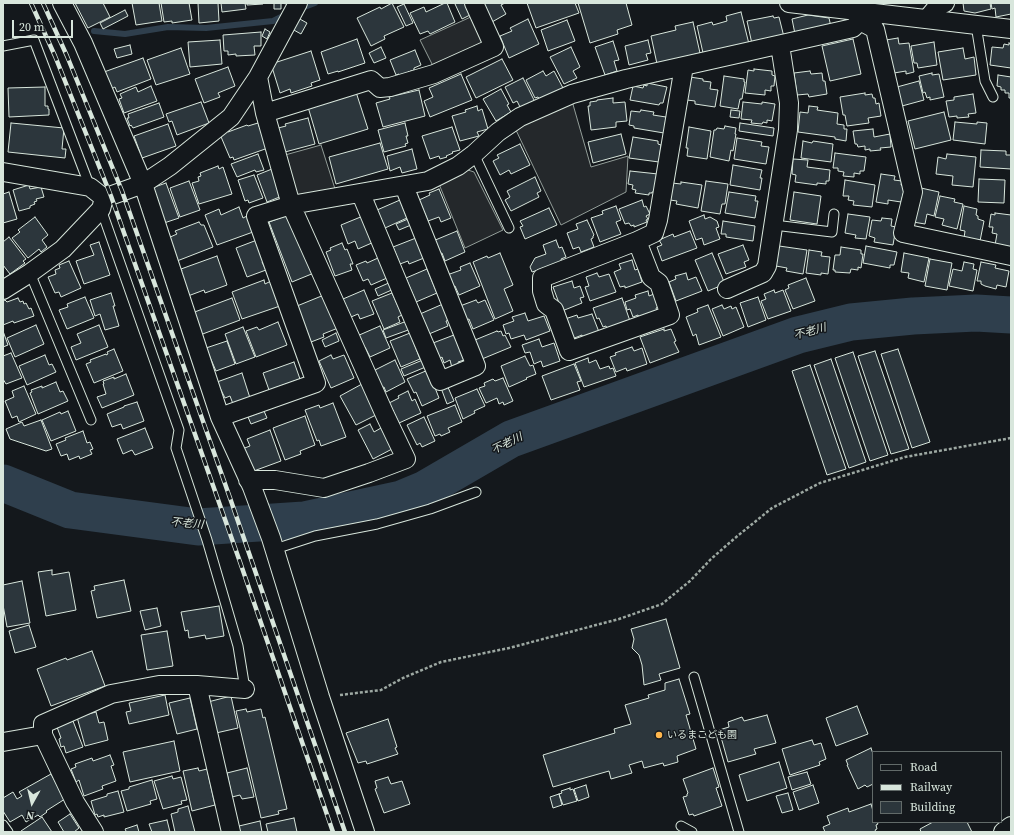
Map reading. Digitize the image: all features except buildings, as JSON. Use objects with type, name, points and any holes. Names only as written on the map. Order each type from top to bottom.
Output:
[{"type":"street","points":[[62,3],[83,43],[143,184],[220,417],[250,484],[273,543],[320,697],[365,832]]},
{"type":"street","points":[[3,172],[98,198],[143,184],[170,166],[231,117],[258,77],[298,3]]},
{"type":"street","points":[[265,113],[371,80],[380,88],[390,87],[434,74],[494,47],[474,3]]},
{"type":"street","points":[[789,3],[862,16],[927,19],[1011,29]]},
{"type":"street","points":[[927,19],[937,7],[945,3]]},
{"type":"street","points":[[220,417],[316,383],[256,216],[292,205],[428,181],[458,166],[474,154],[498,132],[520,116],[572,94],[626,79],[853,28],[862,16]]},
{"type":"street","points":[[862,16],[874,29],[913,192],[903,233],[1011,256]]},
{"type":"street","points":[[727,289],[763,273],[767,266],[788,130],[789,103],[780,45]]},
{"type":"street","points":[[637,241],[651,277],[659,283],[670,314],[569,351],[554,310],[546,304],[542,291],[542,278],[654,233],[658,220],[684,66]]},
{"type":"street","points":[[250,484],[275,480],[324,488],[406,459],[381,408],[292,205],[265,113],[258,77]]},
{"type":"street","points":[[361,194],[440,381],[476,366],[404,186]]},
{"type":"street","points":[[3,290],[63,249],[98,198]]},
{"type":"street","points":[[94,832],[75,802],[43,736],[43,724],[111,694],[159,685],[245,689]]},
{"type":"street","points":[[197,686],[231,832]]},
{"type":"street","points":[[3,742],[43,736]]},
{"type":"street","points":[[1003,832],[1011,826]]},
{"type":"lane","points":[[976,25],[984,81],[993,97]]},
{"type":"lane","points":[[3,46],[34,40],[98,198],[179,430],[176,448],[207,540],[238,646],[245,689]]},
{"type":"lane","points":[[474,154],[509,228]]},
{"type":"lane","points":[[774,225],[832,232],[834,214]]},
{"type":"lane","points":[[30,273],[91,420]]},
{"type":"lane","points":[[273,543],[377,524],[430,509],[476,492]]},
{"type":"lane","points":[[694,677],[738,832]]},
{"type":"lane","points":[[3,825],[8,832]]},
{"type":"lane","points":[[681,826],[692,832]]},
{"type":"path","points":[[320,697],[381,690],[403,678],[441,662],[509,648],[619,619],[662,604],[690,581],[711,559],[772,508],[820,483],[905,457],[1011,438]]},
{"type":"shaded area","points":[[473,16],[484,39],[481,48],[433,66],[420,40]]},
{"type":"shaded area","points":[[572,101],[591,167],[628,156],[626,192],[561,225],[515,128]]},
{"type":"shaded area","points":[[321,145],[336,192],[296,195],[285,155]]},
{"type":"shaded area","points":[[465,169],[474,172],[503,230],[465,248],[439,184]]},
{"type":"waterway","points":[[299,9],[315,3]]},
{"type":"waterway","points":[[94,31],[125,34],[168,27],[206,28],[273,21],[287,14]]},
{"type":"waterway","name":"不老川","points":[[3,483],[70,510],[198,527],[304,520],[401,499],[425,489],[511,439],[798,335],[851,322],[913,316],[976,313],[1011,315]]},
{"type":"railway","points":[[31,3],[55,56],[111,196],[333,832]]},
{"type":"railway","points":[[43,3],[67,56],[122,191],[345,832]]},
{"type":"place","name":"いるまこども園","points":[[659,735]]}]
